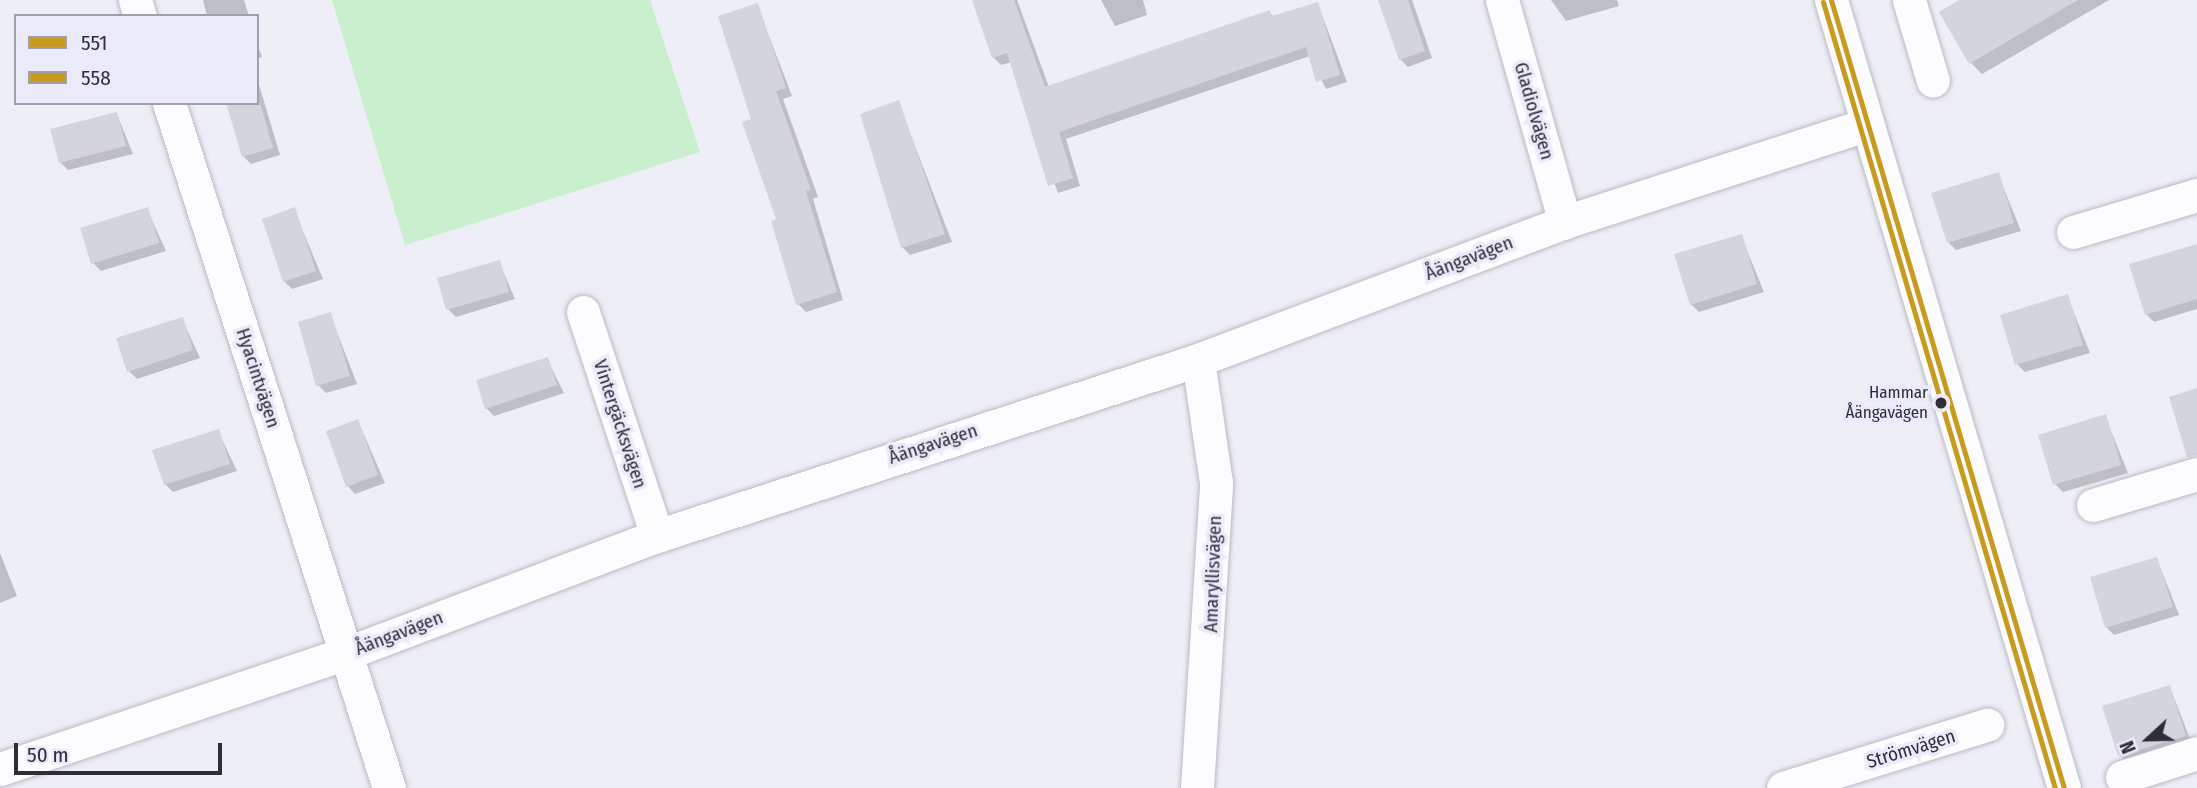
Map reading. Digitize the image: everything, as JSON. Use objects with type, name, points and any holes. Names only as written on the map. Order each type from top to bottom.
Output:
[{"type":"street","name":"Gladiolvägen","points":[[1502,0],[1565,222]]},
{"type":"street","points":[[1808,0],[1857,127],[2064,788]]},
{"type":"street","points":[[1831,0],[1857,127],[2040,788]]},
{"type":"street","points":[[1909,0],[1933,81]]},
{"type":"street","name":"Hyacintvägen","points":[[170,105],[389,788]]},
{"type":"street","name":"Åängavägen","points":[[0,769],[347,653],[657,536],[1198,360],[1565,222],[1857,127]]},
{"type":"street","points":[[2073,232],[2197,195]]},
{"type":"street","name":"Vintergäcksvägen","points":[[583,312],[657,536]]},
{"type":"street","name":"Amaryllisvägen","points":[[1197,788],[1216,483],[1198,360]]},
{"type":"street","points":[[2093,505],[2197,474]]},
{"type":"street","name":"Strömvägen","points":[[1783,788],[1837,780],[1987,725]]},
{"type":"street","points":[[2122,776],[2197,753]]},
{"type":"green space","points":[[332,0],[650,0],[700,152],[405,245]]},
{"type":"building","points":[[972,0],[1014,0],[1045,87],[1270,10],[1272,16],[1318,2],[1340,75],[1316,82],[1306,47],[1059,132],[1073,178],[1048,186],[1007,53],[992,58]]},
{"type":"building","points":[[1378,0],[1408,0],[1425,51],[1399,60]]},
{"type":"building","points":[[1959,0],[2078,0],[1969,64],[1939,12]]},
{"type":"building","points":[[758,3],[786,88],[776,91],[811,190],[806,191],[837,292],[796,305],[771,221],[776,219],[742,122],[751,119],[718,16]]},
{"type":"building","points":[[899,100],[945,234],[901,248],[860,114]]},
{"type":"building","points":[[260,103],[273,148],[242,157],[227,105]]},
{"type":"building","points":[[117,112],[126,146],[59,163],[50,129]]},
{"type":"building","points":[[1999,172],[2014,223],[1947,243],[1931,193]]},
{"type":"building","points":[[148,207],[159,243],[91,264],[80,228]]},
{"type":"building","points":[[295,207],[316,271],[283,282],[262,219]]},
{"type":"building","points":[[1742,234],[1757,284],[1690,305],[1674,254]]},
{"type":"building","points":[[2197,244],[2197,299],[2145,315],[2129,264]]},
{"type":"building","points":[[500,260],[509,292],[446,310],[437,278]]},
{"type":"building","points":[[2068,294],[2083,345],[2015,365],[2000,315]]},
{"type":"building","points":[[331,312],[350,376],[316,386],[298,322]]},
{"type":"building","points":[[183,317],[193,350],[127,372],[116,338]]},
{"type":"building","points":[[548,357],[557,385],[485,409],[476,380]]},
{"type":"building","points":[[2197,388],[2197,455],[2187,457],[2169,397]]},
{"type":"building","points":[[2106,414],[2121,465],[2053,485],[2038,435]]},
{"type":"building","points":[[358,419],[378,475],[346,487],[326,431]]},
{"type":"building","points":[[219,429],[230,464],[164,485],[152,450]]},
{"type":"building","points":[[2157,557],[2173,607],[2105,628],[2090,577]]},
{"type":"building","points":[[2170,685],[2186,736],[2118,756],[2102,706]]},
{"type":"transit line","name":"551","points":[[1831,0],[2064,788]]},
{"type":"transit line","name":"558","points":[[1823,2],[2055,788]]},
{"type":"place","name":"Hammar Åängavägen","points":[[1941,403]]}]
